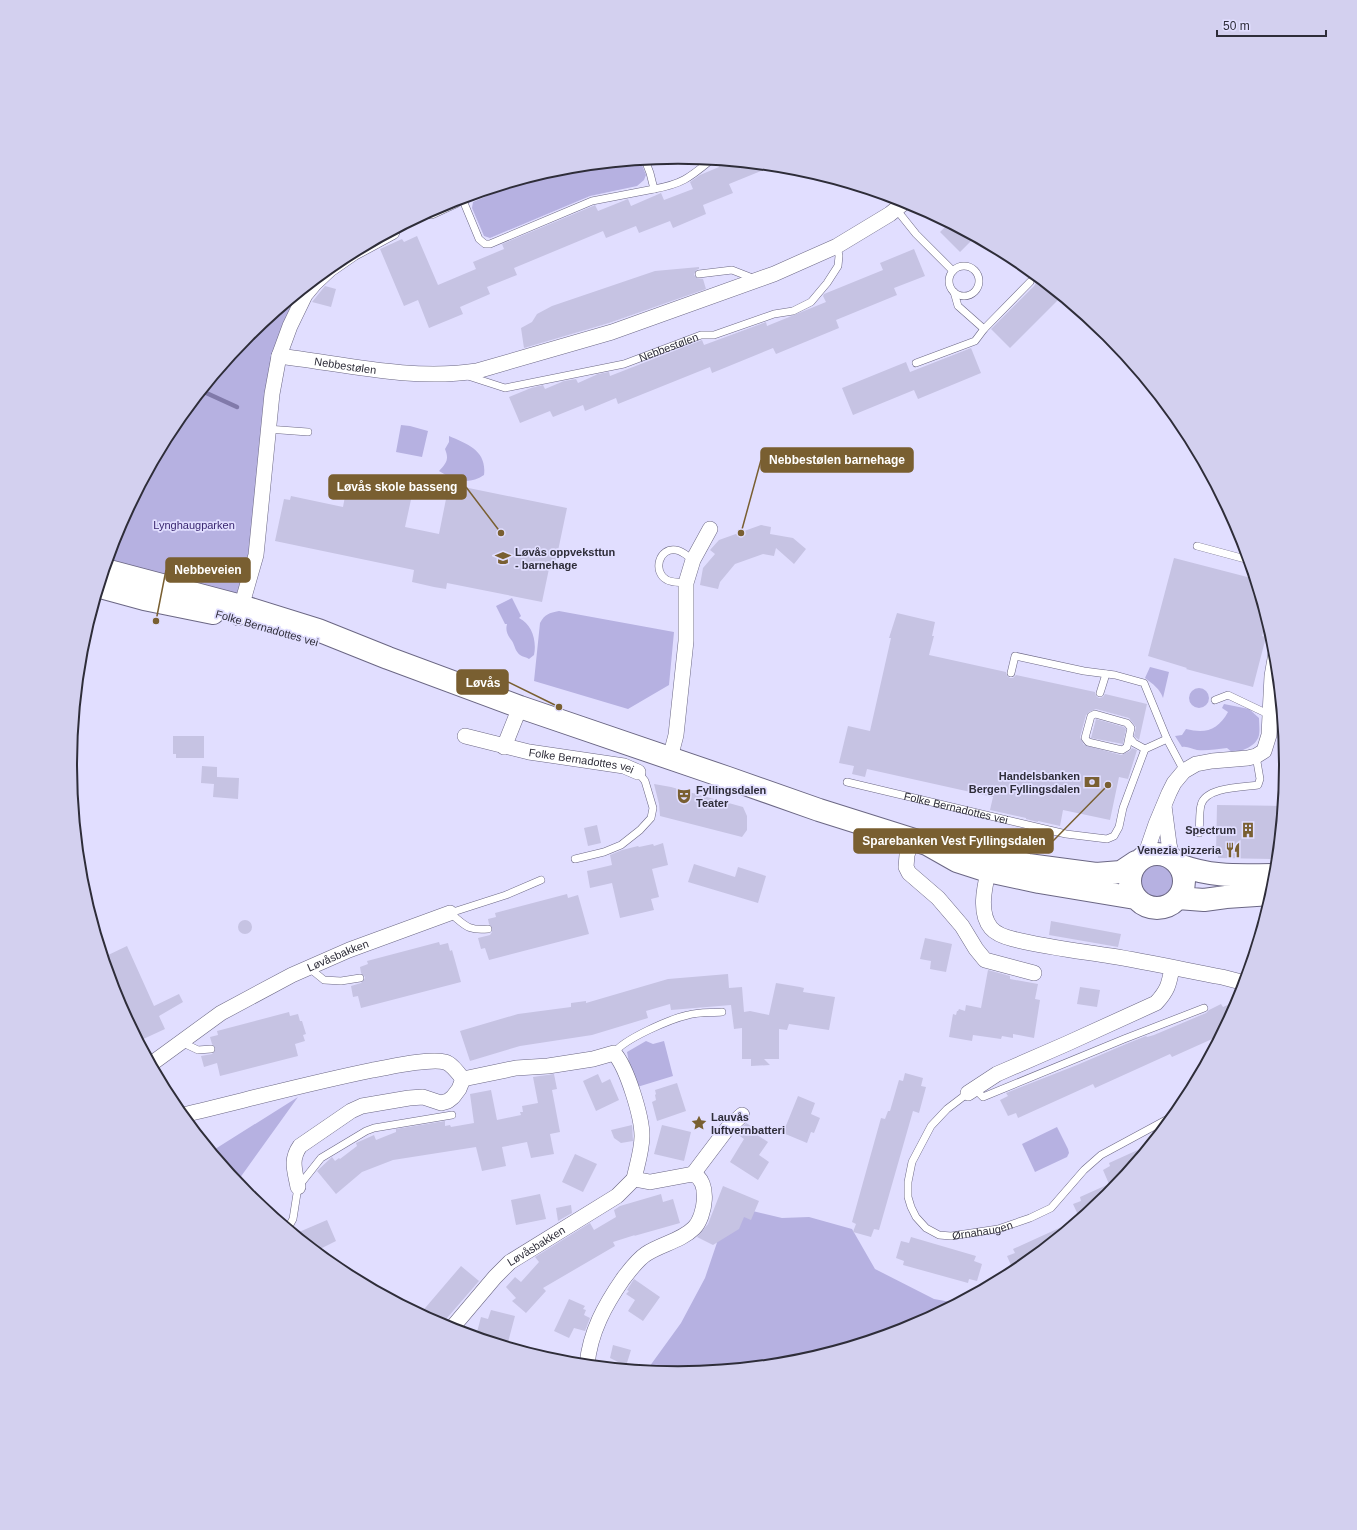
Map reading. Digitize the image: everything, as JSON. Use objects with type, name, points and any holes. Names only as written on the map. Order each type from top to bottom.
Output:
[{"type":"main road","name":"Folke Bernadottes vei","points":[[109,571],[239,612],[318,630],[388,658],[520,707],[818,810],[919,842],[957,861],[1028,865],[1096,874],[1121,872],[1141,859]]},
{"type":"main road","name":"Folke Bernadottes vei","points":[[104,588],[144,599],[239,612]]},
{"type":"main road","points":[[1176,861],[1182,870],[1184,882],[1178,898],[1167,906],[1153,908],[1135,898],[1129,880],[1133,868],[1141,859],[1159,853],[1176,861],[1194,870],[1226,876],[1269,875]]},
{"type":"main road","name":"Folke Bernadottes vei","points":[[990,863],[1039,882],[1135,898]]},
{"type":"main road","points":[[1178,898],[1204,900],[1265,894]]},
{"type":"street","name":"Nebbestølen","points":[[279,356],[420,374],[477,371],[612,332],[759,280],[802,263],[837,246],[900,206]]},
{"type":"street","points":[[239,612],[256,555],[267,429],[279,356],[290,326],[310,290]]},
{"type":"street","points":[[670,758],[676,735],[686,641],[686,583],[693,560],[710,529]]},
{"type":"street","points":[[1141,859],[1174,783],[1184,771],[1196,764],[1256,756],[1264,751],[1269,735],[1273,673]]},
{"type":"street","points":[[504,747],[520,707]]},
{"type":"street","name":"Folke Bernadottes vei","points":[[464,736],[529,752],[624,766],[638,772]]},
{"type":"street","points":[[1164,805],[1168,844],[1176,861]]},
{"type":"street","points":[[919,842],[906,856],[906,867],[909,873],[938,898],[962,926],[976,950],[985,960],[1034,973]]},
{"type":"street","points":[[990,863],[985,890],[984,910],[991,928],[1002,936],[1239,981]]},
{"type":"street","name":"Løvåsbakken","points":[[155,1061],[221,1013],[308,967],[388,935],[450,913]]},
{"type":"street","name":"Ørnahaugen","points":[[971,1091],[998,1074],[1156,1002],[1164,994],[1169,985],[1172,968]]},
{"type":"street","points":[[463,1078],[516,1068],[548,1066],[593,1059],[614,1053],[626,1076],[637,1107],[641,1125],[642,1135],[640,1153],[634,1179],[650,1182],[693,1174],[698,1176],[702,1181],[704,1191],[702,1211],[695,1228],[676,1240],[645,1254],[631,1268],[609,1299],[596,1323],[590,1343],[588,1359]]},
{"type":"street","points":[[189,1114],[331,1079],[418,1062],[446,1062],[463,1078]]},
{"type":"street","points":[[298,1187],[294,1162],[295,1153],[300,1146],[351,1111],[362,1106],[409,1098],[423,1097],[440,1102],[448,1101],[459,1089],[463,1078]]},
{"type":"street","points":[[693,1174],[727,1129],[742,1115]]},
{"type":"street","name":"Løvåsbakken","points":[[456,1324],[510,1262],[617,1196],[634,1179]]},
{"type":"lane","points":[[647,165],[654,189]]},
{"type":"lane","points":[[464,203],[479,239],[485,244],[490,244],[592,201],[679,183],[705,165]]},
{"type":"lane","name":"Nebbestølen","points":[[902,206],[916,234],[953,271]]},
{"type":"lane","name":"Nebbestølen","points":[[460,373],[505,388],[624,364],[700,335],[714,335],[774,314],[793,311],[811,302],[827,283],[838,266],[839,256],[837,246]]},
{"type":"lane","points":[[954,292],[962,296],[972,293],[978,286],[979,281],[975,271],[967,266],[957,268],[953,271],[949,279],[958,306],[984,329]]},
{"type":"lane","points":[[698,274],[732,270],[759,280]]},
{"type":"lane","points":[[916,363],[975,341],[984,329],[1030,282]]},
{"type":"lane","points":[[267,429],[308,432]]},
{"type":"lane","points":[[1197,546],[1243,558]]},
{"type":"lane","points":[[686,583],[669,581],[664,578],[659,569],[660,558],[663,554],[673,550],[683,552],[693,560]]},
{"type":"lane","points":[[1011,673],[1015,656],[1084,672],[1106,674],[1144,683],[1167,739],[1184,771]]},
{"type":"lane","points":[[1100,693],[1106,674]]},
{"type":"lane","points":[[1215,700],[1228,695],[1270,715]]},
{"type":"lane","points":[[1095,714],[1127,723],[1131,728],[1129,737],[1127,747],[1122,750],[1088,742],[1085,738],[1091,716],[1095,714]]},
{"type":"lane","points":[[1129,737],[1134,743],[1145,749],[1167,739]]},
{"type":"lane","name":"Folke Bernadottes vei","points":[[847,782],[1066,834],[1107,839],[1114,836],[1119,827],[1123,808],[1145,749]]},
{"type":"lane","points":[[1199,833],[1201,803],[1208,795],[1223,789],[1258,785],[1260,779],[1256,756]]},
{"type":"lane","name":"Folke Bernadottes vei","points":[[575,860],[604,852],[621,845],[640,830],[651,818],[654,808],[645,781],[638,772]]},
{"type":"lane","name":"Løvåsbakken","points":[[450,913],[506,895],[541,880]]},
{"type":"lane","points":[[450,913],[469,928],[477,930],[488,929]]},
{"type":"lane","points":[[308,967],[324,980],[342,981],[360,978]]},
{"type":"lane","points":[[971,1091],[983,1097],[1110,1044],[1204,1008]]},
{"type":"lane","points":[[614,1053],[631,1040],[670,1021],[689,1014],[722,1012]]},
{"type":"lane","points":[[181,1042],[198,1050],[210,1049]]},
{"type":"lane","name":"Ørnahaugen","points":[[971,1091],[947,1109],[931,1126],[912,1162],[908,1182],[908,1197],[911,1207],[916,1217],[926,1228],[939,1234],[951,1236],[998,1229],[1030,1218],[1050,1208],[1084,1170],[1101,1155],[1163,1122]]},
{"type":"lane","points":[[290,1224],[293,1218],[298,1187],[321,1158],[366,1131],[374,1128],[452,1115]]},
{"type":"green space","points":[[642,165],[646,175],[644,180],[637,186],[590,196],[490,238],[484,236],[472,208],[473,202],[497,191],[561,175]]},
{"type":"green space","name":"Lynghaugparken","points":[[297,300],[279,356],[256,555],[241,606],[111,567],[139,499],[178,431],[226,368],[253,340]]},
{"type":"green space","points":[[401,425],[428,431],[422,457],[396,452]]},
{"type":"green space","points":[[449,436],[463,442],[479,454],[484,467],[484,475],[467,481],[450,477],[439,471],[444,466],[446,461],[447,456],[445,449],[449,442]]},
{"type":"green space","points":[[512,598],[521,616],[519,618],[527,624],[534,639],[534,655],[529,659],[517,652],[507,633],[507,624],[505,624],[496,606]]},
{"type":"green space","points":[[559,611],[674,632],[669,685],[628,709],[534,681],[540,623],[548,614]]},
{"type":"green space","points":[[1150,667],[1169,672],[1163,698],[1158,689],[1145,678]]},
{"type":"green space","points":[[1199,688],[1206,691],[1209,698],[1206,705],[1199,708],[1192,705],[1189,698],[1192,691]]},
{"type":"green space","points":[[1224,704],[1249,709],[1259,718],[1258,739],[1245,749],[1233,753],[1227,748],[1195,750],[1182,747],[1175,736],[1182,735],[1186,729],[1205,731],[1216,727],[1228,712],[1222,708]]},
{"type":"green space","points":[[1153,861],[1161,861],[1171,866],[1175,873],[1175,887],[1171,894],[1161,899],[1153,899],[1143,894],[1141,891],[1138,884],[1138,876],[1143,866],[1146,864]]},
{"type":"green space","points":[[646,1041],[653,1044],[664,1041],[673,1076],[634,1088],[627,1052]]},
{"type":"green space","points":[[298,1097],[241,1177],[215,1149]]},
{"type":"green space","points":[[1057,1127],[1069,1153],[1067,1157],[1035,1172],[1022,1144]]},
{"type":"green space","points":[[736,1207],[782,1218],[809,1217],[852,1229],[875,1269],[934,1299],[949,1302],[909,1321],[872,1335],[796,1355],[718,1365],[650,1365],[681,1323],[705,1278],[726,1216]]},
{"type":"building","points":[[718,165],[763,170],[729,184],[733,193],[703,205],[706,214],[673,228],[670,221],[639,233],[636,226],[606,238],[603,231],[514,268],[517,275],[487,287],[490,294],[460,307],[463,314],[429,328],[418,300],[404,306],[380,249],[402,239],[404,242],[417,236],[438,285],[476,269],[473,262],[504,249],[502,244],[595,205],[598,211],[628,199],[631,206],[661,193],[664,200],[693,189],[690,182],[700,175],[719,167]]},
{"type":"building","points":[[946,226],[972,240],[960,252],[940,232]]},
{"type":"building","points":[[914,249],[925,276],[894,288],[897,295],[836,320],[839,328],[776,354],[773,348],[712,373],[710,367],[618,404],[616,398],[585,411],[583,405],[553,417],[550,411],[520,423],[509,397],[543,385],[545,389],[564,381],[576,379],[578,383],[598,374],[609,372],[610,376],[702,340],[704,345],[766,322],[767,326],[826,302],[823,296],[824,294],[883,270],[880,263]]},
{"type":"building","points":[[699,267],[694,275],[697,278],[703,279],[706,289],[609,323],[524,348],[521,328],[532,322],[537,314],[552,306],[655,271]]},
{"type":"building","points":[[1037,282],[1059,299],[1010,348],[991,329]]},
{"type":"building","points":[[325,286],[336,289],[331,307],[312,302]]},
{"type":"building","points":[[971,348],[981,373],[918,399],[914,390],[853,415],[842,388],[906,362],[910,372]]},
{"type":"building","points":[[348,480],[412,495],[405,527],[439,534],[449,484],[567,508],[555,565],[550,564],[542,602],[447,583],[446,589],[412,582],[414,570],[275,541],[284,499],[290,500],[291,496],[343,507]]},
{"type":"building","points":[[761,525],[771,527],[770,534],[793,538],[806,549],[794,564],[776,548],[774,556],[763,554],[735,564],[720,582],[718,589],[700,585],[703,568],[715,554],[710,550],[719,540]]},
{"type":"building","points":[[1174,558],[1250,578],[1260,609],[1264,629],[1262,636],[1266,638],[1253,687],[1186,669],[1187,668],[1148,656]]},
{"type":"building","points":[[897,613],[935,622],[932,636],[934,636],[929,655],[1006,672],[1007,676],[1010,678],[1013,678],[1016,675],[1095,692],[1096,696],[1099,698],[1103,697],[1105,694],[1147,704],[1139,740],[1134,736],[1136,727],[1129,718],[1096,709],[1086,715],[1080,737],[1084,745],[1121,755],[1130,751],[1132,748],[1137,750],[1128,779],[1119,777],[1110,820],[1063,810],[1060,826],[1038,822],[990,810],[993,797],[867,769],[865,777],[852,774],[854,766],[839,763],[848,726],[870,731],[891,638],[889,638]]},
{"type":"building","points":[[1096,719],[1124,727],[1126,729],[1123,744],[1091,738]]},
{"type":"building","points":[[173,736],[204,736],[204,758],[176,758],[176,754],[173,754]]},
{"type":"building","points":[[202,766],[217,767],[217,777],[239,778],[238,799],[213,797],[214,784],[201,783]]},
{"type":"building","points":[[654,784],[671,787],[743,807],[747,816],[747,830],[742,837],[660,816],[659,804]]},
{"type":"building","name":"Spectrum","points":[[1217,805],[1279,806],[1272,859],[1218,858],[1218,854],[1216,854]]},
{"type":"building","points":[[597,825],[601,843],[588,846],[584,828]]},
{"type":"building","points":[[663,843],[668,865],[652,869],[659,897],[651,899],[654,910],[620,918],[612,883],[590,888],[587,871],[612,865],[610,855],[622,850],[653,844],[654,846]]},
{"type":"building","points":[[694,864],[735,877],[738,867],[766,876],[758,903],[688,882]]},
{"type":"building","points":[[567,894],[568,898],[578,895],[589,934],[489,960],[485,948],[481,949],[478,938],[490,935],[492,932],[492,927],[489,924],[488,919],[496,917],[495,913]]},
{"type":"building","points":[[245,920],[250,922],[252,927],[250,932],[245,934],[240,932],[238,927],[240,922]]},
{"type":"building","points":[[1051,921],[1121,934],[1118,947],[1049,935]]},
{"type":"building","points":[[925,938],[952,944],[946,972],[930,969],[931,961],[920,959]]},
{"type":"building","points":[[439,942],[440,945],[448,943],[450,951],[452,950],[461,982],[361,1008],[358,996],[353,997],[351,986],[361,983],[364,980],[365,977],[361,973],[360,967],[368,964],[367,961]]},
{"type":"building","points":[[127,946],[154,1006],[179,994],[183,1002],[159,1016],[165,1029],[143,1039],[123,995],[108,955]]},
{"type":"building","points":[[988,970],[1010,976],[1010,979],[1038,984],[1035,999],[1040,1000],[1034,1038],[1013,1034],[1013,1038],[1002,1036],[1001,1039],[973,1035],[972,1041],[949,1037],[953,1014],[956,1015],[959,1009],[965,1011],[966,1005],[981,1008]]},
{"type":"building","points":[[728,974],[729,988],[742,987],[744,1012],[750,1011],[769,1015],[776,983],[804,988],[803,992],[835,997],[829,1030],[789,1024],[787,1030],[779,1029],[779,1059],[764,1059],[770,1065],[751,1066],[751,1059],[742,1059],[742,1028],[734,1029],[731,1005],[671,1010],[670,1004],[646,1011],[648,1018],[592,1035],[520,1046],[470,1061],[460,1031],[518,1014],[571,1007],[571,1003],[586,1001],[586,1003],[668,979]]},
{"type":"building","points":[[1080,987],[1100,990],[1097,1007],[1077,1004]]},
{"type":"building","points":[[1221,1004],[1223,1007],[1230,1004],[1214,1038],[1172,1057],[1170,1054],[1095,1088],[1093,1084],[1018,1118],[1016,1113],[1008,1116],[1000,1100],[1008,1096],[1006,1093],[1146,1036],[1154,1035],[1206,1013]]},
{"type":"building","points":[[289,1012],[290,1016],[298,1014],[306,1034],[303,1035],[305,1041],[295,1044],[298,1056],[220,1076],[217,1063],[204,1067],[201,1056],[212,1054],[215,1051],[215,1047],[212,1044],[210,1037],[218,1035],[217,1031]]},
{"type":"building","points":[[905,1073],[923,1078],[921,1086],[926,1087],[919,1113],[913,1111],[879,1230],[874,1229],[871,1237],[853,1232],[856,1224],[852,1222],[881,1118],[885,1119],[888,1111],[890,1111],[899,1080],[903,1081]]},
{"type":"building","points":[[554,1074],[557,1089],[552,1090],[560,1132],[550,1134],[554,1154],[531,1158],[527,1142],[502,1147],[506,1166],[482,1171],[476,1147],[393,1160],[362,1172],[336,1194],[317,1171],[332,1157],[335,1161],[339,1158],[340,1159],[357,1146],[356,1143],[374,1135],[376,1140],[396,1132],[396,1129],[445,1121],[445,1126],[450,1125],[451,1127],[474,1123],[470,1094],[491,1090],[497,1120],[521,1115],[520,1112],[523,1112],[522,1106],[538,1103],[533,1077]]},
{"type":"building","points":[[598,1074],[602,1083],[610,1079],[619,1100],[596,1111],[583,1081]]},
{"type":"building","points":[[677,1083],[686,1111],[657,1121],[652,1102],[656,1100],[655,1090]]},
{"type":"building","points":[[798,1096],[815,1103],[811,1114],[820,1118],[814,1133],[811,1132],[807,1143],[783,1133]]},
{"type":"building","points":[[746,1123],[753,1127],[751,1131],[768,1142],[759,1155],[769,1162],[758,1180],[730,1162],[744,1139],[736,1133]]},
{"type":"building","points":[[632,1125],[633,1141],[621,1143],[614,1138],[611,1130]]},
{"type":"building","points":[[662,1125],[691,1132],[684,1161],[654,1154]]},
{"type":"building","points":[[1142,1148],[1104,1190],[1078,1214],[1073,1204],[1081,1201],[1080,1197],[1109,1184],[1103,1170],[1110,1166],[1109,1163]]},
{"type":"building","points":[[575,1154],[597,1164],[583,1192],[562,1182]]},
{"type":"building","points":[[723,1186],[759,1201],[751,1220],[744,1217],[739,1229],[713,1245],[697,1237],[708,1224]]},
{"type":"building","points":[[540,1194],[546,1219],[516,1225],[511,1200]]},
{"type":"building","points":[[661,1194],[663,1202],[673,1199],[680,1223],[613,1242],[615,1246],[543,1288],[546,1291],[526,1313],[512,1301],[516,1298],[506,1287],[515,1277],[521,1282],[539,1262],[535,1257],[590,1223],[594,1230],[616,1217],[614,1210],[620,1206]]},
{"type":"building","points":[[571,1205],[572,1213],[558,1221],[556,1208]]},
{"type":"building","points":[[327,1220],[336,1241],[321,1248],[300,1232]]},
{"type":"building","points":[[1065,1225],[1011,1266],[1007,1256],[1015,1253],[1013,1249]]},
{"type":"building","points":[[911,1237],[976,1256],[974,1261],[982,1264],[977,1281],[969,1279],[968,1283],[903,1265],[904,1261],[896,1258],[901,1241],[909,1243]]},
{"type":"building","points":[[461,1266],[479,1281],[445,1320],[424,1310]]},
{"type":"building","points":[[634,1279],[660,1297],[643,1321],[628,1311],[635,1300],[626,1294],[629,1291],[627,1290]]},
{"type":"building","points":[[569,1299],[585,1306],[583,1309],[586,1310],[584,1315],[590,1318],[585,1331],[574,1328],[569,1338],[554,1331]]},
{"type":"building","points":[[491,1310],[515,1316],[508,1342],[477,1332],[481,1317],[488,1319]]},
{"type":"building","points":[[613,1345],[631,1350],[627,1364],[620,1363],[610,1358]]},
{"type":"waterway","points":[[206,393],[237,407]]},
{"type":"place","name":"Løvås skole basseng","points":[[501,533]]},
{"type":"place","name":"Nebbestølen barnehage","points":[[741,533]]},
{"type":"place","name":"Løvås oppveksttun - barnehage","points":[[503,558]]},
{"type":"place","name":"Nebbeveien","points":[[156,621]]},
{"type":"place","name":"Løvås","points":[[559,707]]},
{"type":"place","name":"Handelsbanken Bergen Fyllingsdalen","points":[[1092,782]]},
{"type":"place","name":"Sparebanken Vest Fyllingsdalen","points":[[1108,785]]},
{"type":"place","name":"Fyllingsdalen Teater","points":[[684,796]]},
{"type":"place","name":"Spectrum","points":[[1248,830]]},
{"type":"place","name":"Venezia pizzeria","points":[[1233,850]]},
{"type":"place","name":"Lauvås luftvernbatteri","points":[[699,1123]]}]
